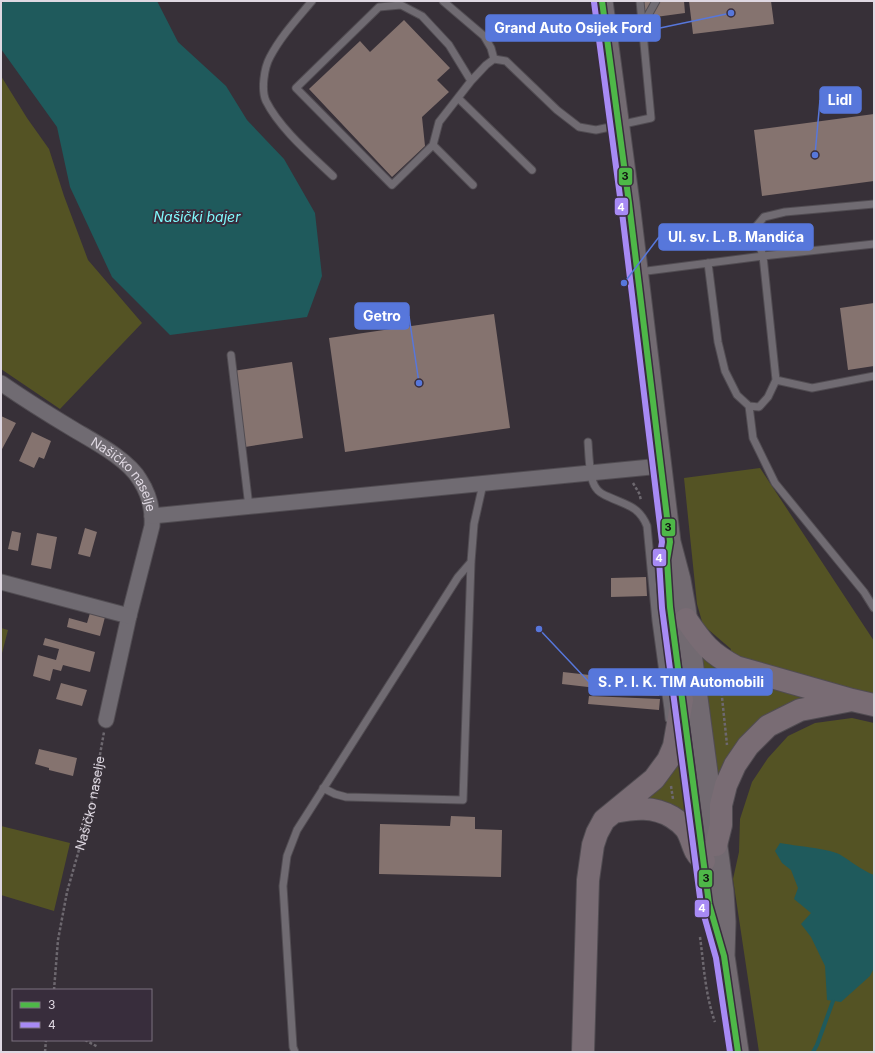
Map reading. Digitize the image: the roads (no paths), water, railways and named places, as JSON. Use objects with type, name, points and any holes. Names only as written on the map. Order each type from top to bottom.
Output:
[{"type":"highway","points":[[686,619],[708,649],[721,659],[736,667],[874,705]]},
{"type":"highway","points":[[583,1052],[590,857],[597,833],[604,820],[654,779],[668,760],[674,746],[682,700]]},
{"type":"highway","points":[[614,812],[634,808],[647,808],[659,811],[679,822],[690,837],[696,853],[710,853],[721,825],[721,805],[726,785],[735,765],[748,746],[768,726],[800,710],[852,700]]},
{"type":"main road","points":[[602,1],[619,126],[670,542],[680,580],[686,619],[710,853]]},
{"type":"main road","points":[[670,542],[667,560],[667,580],[682,700],[710,853],[723,892],[725,922],[724,956],[738,1052]]},
{"type":"street","name":"Našičko naselje","points":[[1,383],[25,400],[110,452],[132,470],[140,478],[151,506],[152,516],[150,531],[106,720]]},
{"type":"street","points":[[152,516],[660,466]]},
{"type":"street","points":[[1,582],[129,616]]},
{"type":"lane","points":[[312,1],[284,35],[269,58],[264,79],[266,100],[281,124],[333,176]]},
{"type":"lane","points":[[443,1],[484,36],[491,48],[494,59]]},
{"type":"lane","points":[[471,80],[449,45],[422,16],[401,5],[379,7],[296,88],[392,186],[433,145],[439,122],[471,80],[486,64],[494,59],[506,61],[557,110],[579,127],[596,130],[651,118],[640,1]]},
{"type":"lane","points":[[642,26],[656,1]]},
{"type":"lane","points":[[458,98],[532,170]]},
{"type":"lane","points":[[433,145],[473,185]]},
{"type":"lane","points":[[708,263],[718,342],[725,371],[737,395],[749,406],[759,407],[768,397],[776,380],[763,256],[754,229],[764,217],[785,212],[874,204]]},
{"type":"lane","points":[[637,273],[763,256],[874,244]]},
{"type":"lane","points":[[231,355],[248,507]]},
{"type":"lane","points":[[776,380],[812,388],[874,376]]},
{"type":"lane","points":[[749,406],[752,438],[776,483],[864,592],[874,608]]},
{"type":"lane","points":[[588,442],[593,484],[600,493],[638,511],[643,517],[647,526],[656,621],[669,719]]},
{"type":"lane","points":[[323,788],[335,794],[346,797],[463,800],[471,562],[474,524],[483,484]]},
{"type":"lane","points":[[295,1052],[293,1047],[283,886],[287,856],[297,830],[323,788],[458,577],[471,562]]},
{"type":"water","name":"Našički bajer","points":[[4,1],[157,1],[178,42],[226,86],[247,120],[284,159],[315,213],[322,276],[307,317],[170,335],[112,277],[70,187],[57,127],[1,49],[1,4]]},
{"type":"water","points":[[780,843],[819,849],[839,854],[860,868],[874,875],[874,968],[870,976],[841,1002],[827,1000],[825,966],[811,937],[801,924],[811,913],[794,899],[798,888],[791,870],[782,863],[775,851]]},
{"type":"waterway","points":[[813,1052],[833,1001]]},
{"type":"place","name":"Grand Auto Osijek Ford","points":[[731,13]]},
{"type":"place","name":"Lidl","points":[[815,155]]},
{"type":"place","name":"Ul. sv. L. B. Mandića","points":[[624,283]]},
{"type":"place","name":"Getro","points":[[419,383]]},
{"type":"place","name":"S. P. I. K. TIM Automobili","points":[[539,629]]}]
